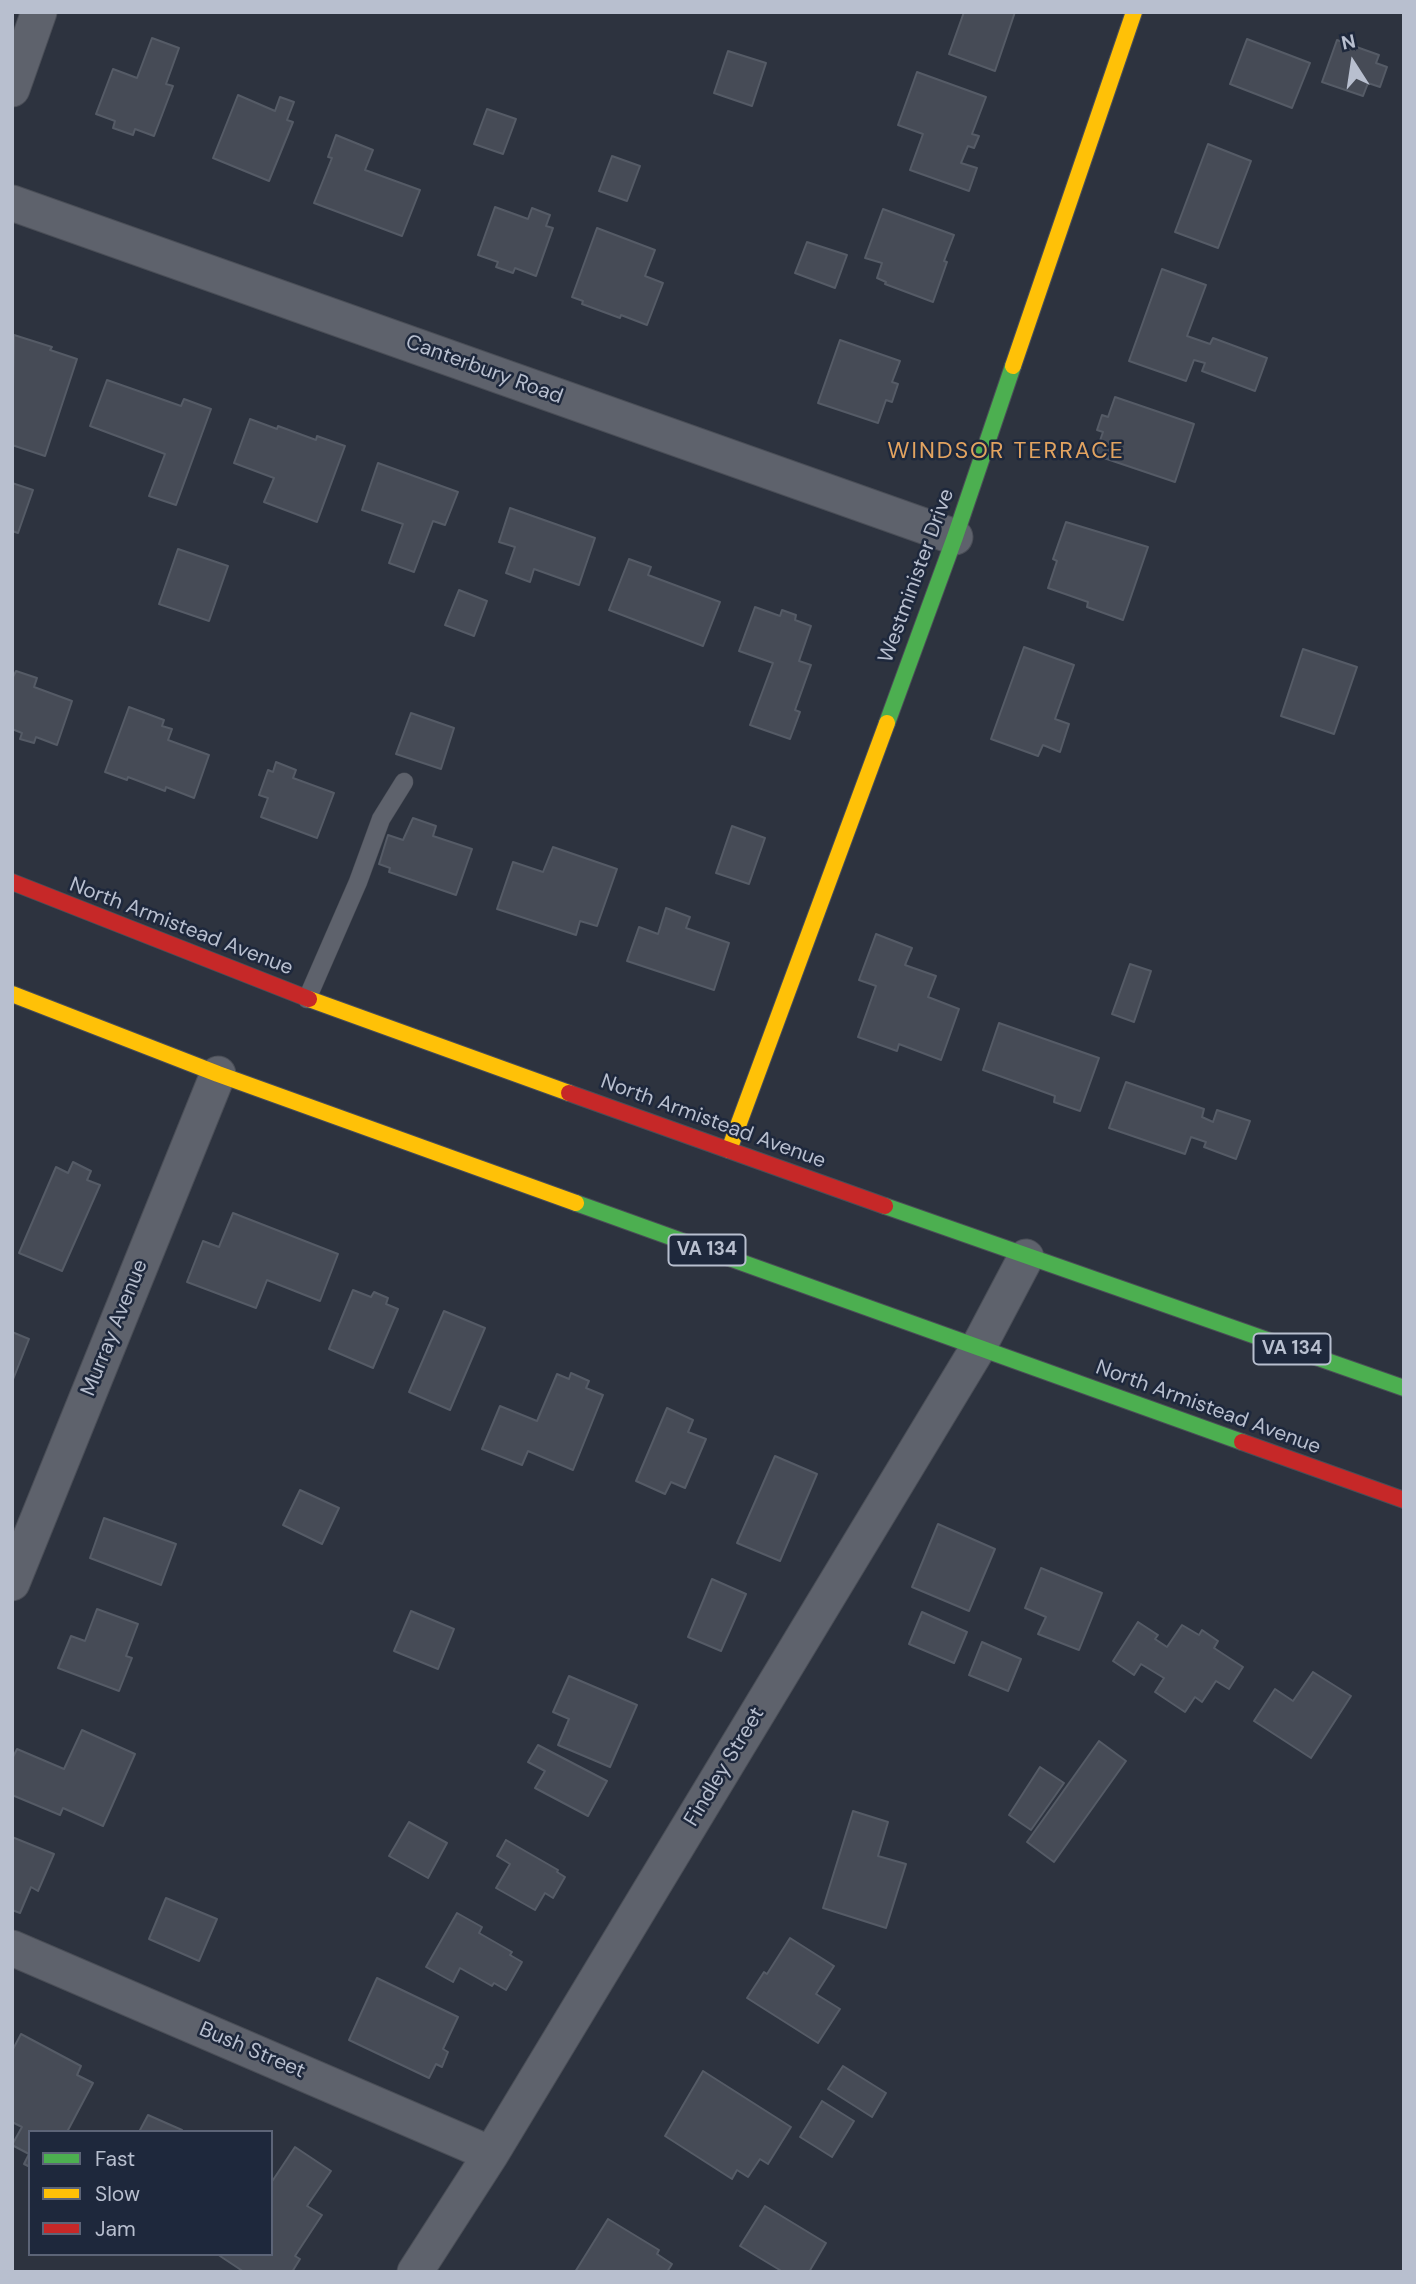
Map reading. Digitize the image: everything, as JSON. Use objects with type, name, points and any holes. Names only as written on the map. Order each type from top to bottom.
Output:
[{"type":"main road","name":"Westminister Drive","points":[[729,1150],[955,537],[1134,12]]},
{"type":"main road","name":"North Armistead Avenue","points":[[12,882],[307,999],[1026,1257],[1404,1388]]},
{"type":"main road","name":"North Armistead Avenue","points":[[12,993],[218,1073],[1404,1500]]},
{"type":"street","points":[[12,89],[39,12]]},
{"type":"street","name":"Canterbury Road","points":[[12,203],[955,537]]},
{"type":"street","name":"Murray Avenue","points":[[12,1583],[218,1073]]},
{"type":"street","name":"Findley Street","points":[[415,2272],[491,2154],[978,1348],[1026,1257]]},
{"type":"street","name":"Bush Street","points":[[12,1948],[491,2154]]},
{"type":"lane","points":[[307,999],[359,882],[381,819],[404,782]]},
{"type":"building","points":[[964,12],[1015,12],[995,71],[949,54]]},
{"type":"building","points":[[152,38],[179,48],[166,84],[173,86],[154,136],[135,129],[133,135],[113,128],[115,121],[96,114],[113,69],[137,78]]},
{"type":"building","points":[[1247,39],[1310,63],[1292,108],[1230,84]]},
{"type":"building","points":[[1337,40],[1379,55],[1376,63],[1387,67],[1380,87],[1368,83],[1363,96],[1322,82]]},
{"type":"building","points":[[728,51],[766,63],[752,106],[714,93]]},
{"type":"building","points":[[917,72],[986,97],[972,134],[979,136],[974,148],[968,146],[961,163],[977,168],[969,191],[910,170],[923,134],[898,125]]},
{"type":"building","points":[[238,95],[275,111],[280,97],[294,102],[287,120],[293,122],[269,181],[213,158]]},
{"type":"building","points":[[487,109],[516,119],[503,154],[474,144]]},
{"type":"building","points":[[336,135],[373,150],[365,170],[420,190],[402,236],[314,203],[332,158],[328,157]]},
{"type":"building","points":[[1208,144],[1251,161],[1218,248],[1175,232]]},
{"type":"building","points":[[612,156],[640,166],[627,201],[599,191]]},
{"type":"building","points":[[495,207],[528,219],[532,208],[550,215],[546,226],[553,228],[536,276],[515,268],[513,273],[496,267],[498,262],[478,255]]},
{"type":"building","points":[[883,209],[954,235],[933,302],[885,284],[886,282],[877,278],[882,263],[865,258]]},
{"type":"building","points":[[597,228],[655,250],[645,276],[663,283],[647,325],[582,304],[583,301],[572,297]]},
{"type":"building","points":[[807,242],[847,255],[835,288],[795,273]]},
{"type":"building","points":[[1162,269],[1206,285],[1187,336],[1210,344],[1213,338],[1267,358],[1255,391],[1202,371],[1205,363],[1194,360],[1186,381],[1129,361]]},
{"type":"building","points":[[14,335],[52,347],[50,350],[77,359],[45,456],[12,445]]},
{"type":"building","points":[[840,340],[900,361],[892,382],[898,384],[892,402],[886,400],[878,423],[818,403]]},
{"type":"building","points":[[107,380],[181,406],[184,399],[211,409],[176,505],[149,496],[165,454],[90,426]]},
{"type":"building","points":[[1115,397],[1194,424],[1175,482],[1095,455],[1103,432],[1097,430],[1102,415],[1108,417]]},
{"type":"building","points":[[250,419],[277,429],[278,426],[316,440],[317,436],[345,446],[317,522],[264,502],[274,478],[234,463]]},
{"type":"building","points":[[378,463],[458,492],[445,525],[433,521],[414,572],[389,563],[403,524],[362,510]]},
{"type":"building","points":[[12,483],[33,490],[18,533],[12,531]]},
{"type":"building","points":[[510,508],[595,538],[579,585],[534,569],[530,582],[506,573],[515,547],[499,542]]},
{"type":"building","points":[[1066,522],[1148,547],[1123,620],[1087,607],[1088,602],[1048,588],[1057,561],[1053,559]]},
{"type":"building","points":[[178,549],[228,566],[209,621],[159,604]]},
{"type":"building","points":[[629,559],[651,567],[648,575],[720,602],[703,646],[609,610]]},
{"type":"building","points":[[459,590],[487,601],[474,636],[445,625]]},
{"type":"building","points":[[755,607],[780,616],[782,610],[796,615],[795,620],[811,626],[799,661],[811,665],[795,710],[800,712],[790,739],[750,725],[773,663],[739,651]]},
{"type":"building","points":[[1024,647],[1074,665],[1055,719],[1069,724],[1060,752],[1043,745],[1038,756],[991,739]]},
{"type":"building","points":[[1303,649],[1357,667],[1334,734],[1281,716]]},
{"type":"building","points":[[16,671],[37,678],[34,687],[72,701],[57,745],[36,737],[34,743],[20,739],[22,733],[12,729],[12,679]]},
{"type":"building","points":[[129,707],[164,720],[162,726],[172,729],[168,740],[209,755],[194,798],[166,787],[165,791],[128,777],[127,780],[105,772]]},
{"type":"building","points":[[411,713],[454,728],[441,769],[396,754]]},
{"type":"building","points":[[276,762],[296,770],[293,778],[334,793],[317,838],[261,817],[268,798],[259,795],[268,770],[273,772]]},
{"type":"building","points":[[413,818],[436,826],[433,836],[472,849],[456,895],[389,872],[390,868],[379,864],[388,835],[403,840]]},
{"type":"building","points":[[732,826],[765,838],[749,884],[716,873]]},
{"type":"building","points":[[553,847],[617,869],[597,926],[580,921],[576,935],[497,909],[513,862],[543,872]]},
{"type":"building","points":[[666,908],[690,917],[686,928],[729,943],[714,990],[627,961],[639,927],[658,934]]},
{"type":"building","points":[[876,934],[912,948],[905,965],[936,976],[928,997],[959,1009],[941,1060],[899,1044],[897,1051],[858,1037],[876,986],[859,980]]},
{"type":"building","points":[[1130,964],[1151,971],[1134,1022],[1112,1014]]},
{"type":"building","points":[[999,1023],[1099,1058],[1080,1111],[1054,1102],[1055,1096],[983,1070]]},
{"type":"building","points":[[1126,1082],[1204,1109],[1202,1117],[1213,1122],[1217,1110],[1250,1121],[1236,1159],[1204,1147],[1206,1142],[1191,1137],[1185,1154],[1109,1128]]},
{"type":"building","points":[[73,1162],[91,1171],[87,1180],[100,1185],[62,1271],[19,1253],[56,1167],[68,1173]]},
{"type":"building","points":[[233,1213],[338,1254],[320,1301],[267,1280],[256,1308],[187,1282],[203,1241],[219,1247]]},
{"type":"building","points":[[353,1290],[371,1297],[374,1292],[388,1298],[386,1304],[398,1309],[373,1368],[329,1349]]},
{"type":"building","points":[[444,1311],[485,1328],[450,1410],[409,1392]]},
{"type":"building","points":[[12,1332],[29,1339],[12,1382]]},
{"type":"building","points":[[571,1373],[589,1381],[586,1388],[603,1395],[573,1470],[528,1451],[522,1465],[482,1449],[500,1406],[537,1421],[557,1374],[569,1379]]},
{"type":"building","points":[[667,1408],[693,1420],[688,1432],[706,1439],[685,1488],[671,1482],[665,1494],[636,1481]]},
{"type":"building","points":[[775,1456],[817,1474],[780,1561],[737,1543]]},
{"type":"building","points":[[300,1490],[339,1508],[322,1544],[283,1525]]},
{"type":"building","points":[[104,1518],[176,1544],[161,1585],[90,1558]]},
{"type":"building","points":[[938,1524],[995,1549],[969,1611],[912,1587]]},
{"type":"building","points":[[1041,1568],[1102,1593],[1079,1650],[1038,1634],[1046,1617],[1025,1608]]},
{"type":"building","points":[[712,1579],[746,1594],[721,1651],[688,1637]]},
{"type":"building","points":[[97,1609],[138,1624],[126,1656],[132,1658],[119,1691],[58,1668],[71,1636],[85,1641]]},
{"type":"building","points":[[411,1611],[454,1629],[438,1669],[394,1651]]},
{"type":"building","points":[[922,1612],[967,1632],[954,1663],[909,1644]]},
{"type":"building","points":[[1138,1622],[1158,1635],[1155,1639],[1167,1647],[1182,1625],[1199,1635],[1202,1630],[1218,1641],[1214,1648],[1243,1667],[1229,1689],[1216,1681],[1202,1702],[1195,1697],[1185,1712],[1155,1692],[1164,1678],[1141,1664],[1134,1675],[1113,1661]]},
{"type":"building","points":[[982,1642],[1021,1659],[1008,1691],[969,1675]]},
{"type":"building","points":[[1313,1672],[1351,1696],[1311,1758],[1254,1721],[1275,1689],[1293,1701]]},
{"type":"building","points":[[569,1676],[637,1705],[610,1767],[558,1745],[569,1719],[553,1712]]},
{"type":"building","points":[[82,1730],[135,1754],[103,1826],[63,1808],[60,1815],[12,1795],[12,1759],[17,1749],[64,1769]]},
{"type":"building","points":[[1099,1741],[1126,1761],[1054,1862],[1027,1842]]},
{"type":"building","points":[[538,1745],[607,1781],[588,1816],[535,1788],[545,1771],[528,1762]]},
{"type":"building","points":[[1040,1767],[1064,1783],[1031,1830],[1009,1815]]},
{"type":"building","points":[[853,1811],[888,1822],[878,1856],[906,1864],[886,1928],[823,1908]]},
{"type":"building","points":[[409,1822],[447,1843],[428,1878],[389,1856]]},
{"type":"building","points":[[12,1837],[54,1854],[38,1891],[31,1887],[20,1913],[12,1910]]},
{"type":"building","points":[[506,1840],[558,1870],[557,1872],[565,1877],[553,1898],[545,1893],[535,1910],[496,1888],[510,1864],[497,1856]]},
{"type":"building","points":[[166,1898],[217,1919],[199,1961],[149,1939]]},
{"type":"building","points":[[457,1913],[482,1927],[479,1933],[512,1952],[510,1955],[522,1962],[506,1990],[494,1983],[492,1986],[460,1968],[453,1982],[426,1967]]},
{"type":"building","points":[[790,1938],[834,1966],[816,1994],[840,2009],[818,2043],[747,1998],[764,1972],[767,1974]]},
{"type":"building","points":[[377,1978],[458,2017],[443,2049],[448,2052],[442,2067],[436,2064],[429,2078],[349,2040]]},
{"type":"building","points":[[21,2034],[81,2066],[77,2075],[93,2083],[68,2130],[28,2130],[28,2153],[12,2145],[22,2127],[12,2122],[12,2051]]},
{"type":"building","points":[[843,2066],[886,2093],[872,2117],[828,2089]]},
{"type":"building","points":[[703,2071],[791,2127],[768,2164],[760,2159],[748,2177],[737,2170],[732,2179],[665,2136]]},
{"type":"building","points":[[822,2101],[854,2121],[832,2157],[800,2137]]},
{"type":"building","points":[[148,2115],[182,2130],[140,2130]]},
{"type":"building","points":[[295,2147],[331,2171],[307,2206],[322,2215],[295,2256],[300,2259],[292,2272],[244,2272],[220,2256],[273,2256],[273,2180]]},
{"type":"building","points":[[765,2206],[826,2243],[809,2272],[783,2272],[740,2246]]},
{"type":"building","points":[[608,2219],[659,2250],[657,2254],[672,2264],[667,2272],[575,2272]]},
{"type":"traffic: fast","points":[[887,723],[955,537],[1013,366]]},
{"type":"traffic: fast","points":[[576,1203],[1242,1442]]},
{"type":"traffic: fast","points":[[885,1206],[1404,1388]]},
{"type":"traffic: slow","points":[[1013,366],[1134,12]]},
{"type":"traffic: slow","points":[[729,1150],[887,723]]},
{"type":"traffic: slow","points":[[12,994],[218,1074],[576,1203]]},
{"type":"traffic: slow","points":[[309,999],[569,1093]]},
{"type":"traffic: jam","points":[[12,882],[309,999]]},
{"type":"traffic: jam","points":[[569,1093],[885,1206]]},
{"type":"traffic: jam","points":[[1242,1442],[1404,1500]]},
{"type":"district","name":"WINDSOR TERRACE","points":[[1006,452]]}]
